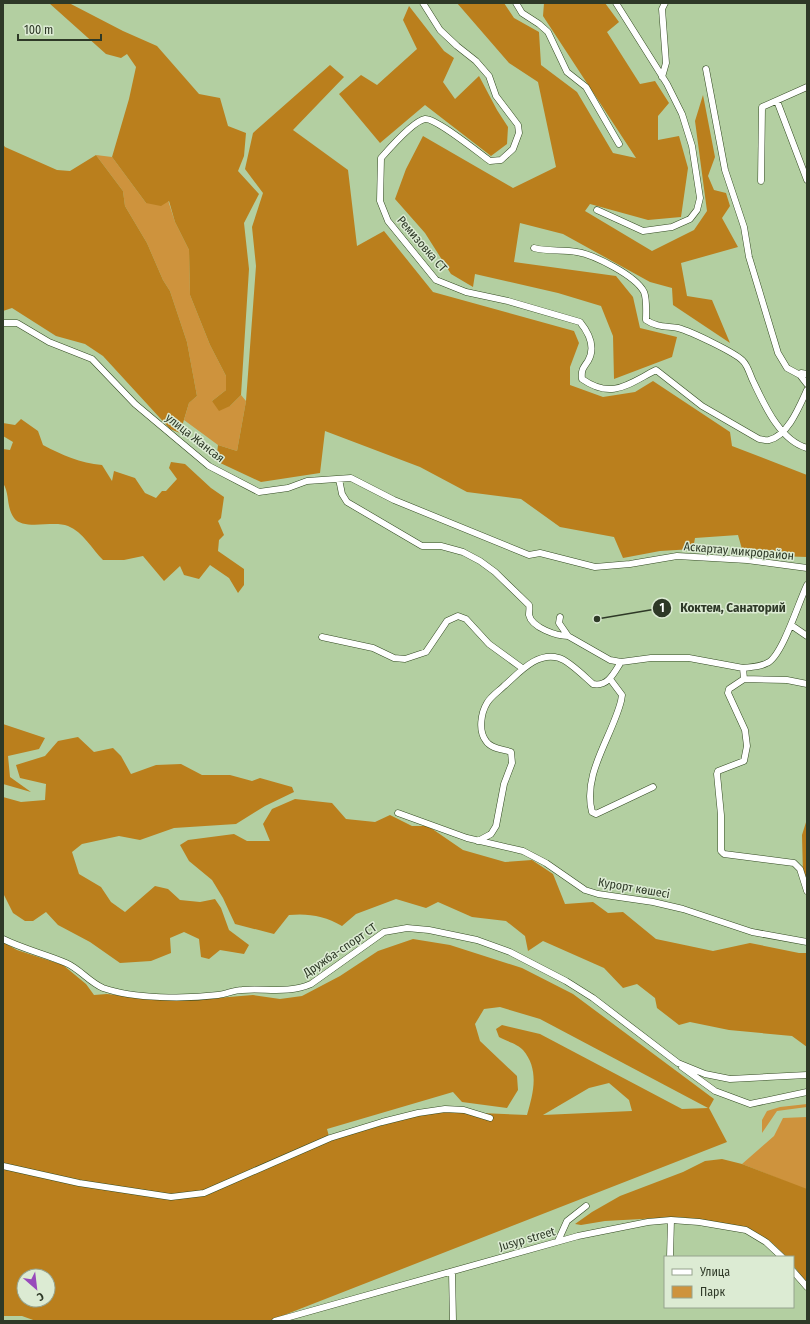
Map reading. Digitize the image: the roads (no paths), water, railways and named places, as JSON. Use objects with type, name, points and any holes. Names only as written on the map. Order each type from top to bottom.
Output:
[{"type":"street","name":"Ремизовка СТ","points":[[423,3],[440,30],[456,46],[476,61],[489,76],[496,96],[518,125],[519,133],[512,149],[501,160],[490,161],[430,119],[423,119],[381,158],[380,201],[388,221],[436,280],[466,292],[508,301],[580,322],[591,340],[592,352],[583,367],[582,379],[592,386],[601,389],[619,389],[656,370],[702,406],[759,439],[769,440],[781,433]]},
{"type":"street","points":[[516,3],[522,13],[548,32],[567,72],[586,87],[619,144]]},
{"type":"street","points":[[597,210],[643,231],[672,227],[690,219],[698,210],[700,198],[692,146],[682,114],[662,77],[616,3]]},
{"type":"street","points":[[662,77],[666,63],[662,10],[665,3]]},
{"type":"street","points":[[706,69],[725,170],[744,227],[749,257],[778,353],[787,368],[800,375],[807,384]]},
{"type":"street","points":[[761,181],[762,107],[807,87]]},
{"type":"street","points":[[776,101],[807,180]]},
{"type":"street","points":[[534,248],[543,251],[577,252],[589,255],[611,266],[639,284],[645,294],[646,320],[653,325],[679,328],[712,342],[743,361],[781,433],[800,446],[807,448]]},
{"type":"street","name":"улица Жансая","points":[[3,323],[17,323],[50,342],[92,359],[135,404],[209,466],[259,492],[288,488],[307,481],[351,478],[394,500],[528,555]]},
{"type":"street","points":[[800,375],[801,373],[807,374]]},
{"type":"street","points":[[781,433],[796,415],[807,390]]},
{"type":"street","points":[[338,479],[342,494],[347,502],[422,546],[441,546],[463,552],[480,562],[495,572],[529,605],[529,615],[541,628],[553,635],[568,636]]},
{"type":"street","name":"Аскартау микрорайон","points":[[528,555],[540,553],[595,567],[630,564],[677,556],[747,560],[807,568]]},
{"type":"street","points":[[560,617],[559,623],[568,636],[610,660],[621,662],[651,658],[688,658],[743,668],[767,664],[773,659],[791,625],[796,609],[807,585]]},
{"type":"street","points":[[322,637],[373,648],[394,658],[405,659],[419,656],[428,651],[447,621],[458,616],[466,619],[489,644],[522,668]]},
{"type":"street","points":[[791,625],[807,636]]},
{"type":"street","points":[[478,841],[491,834],[496,826],[504,784],[513,758],[510,752],[491,746],[486,742],[481,727],[482,717],[487,703],[522,668],[541,659],[559,657],[568,662],[593,684],[598,685],[610,679],[621,662]]},
{"type":"street","points":[[743,668],[744,678]]},
{"type":"street","points":[[807,684],[787,680],[744,678],[729,689],[728,693],[745,730],[747,746],[744,761],[718,771],[717,774],[721,815],[721,851],[724,854],[794,863],[800,869],[807,891]]},
{"type":"street","points":[[610,679],[622,695],[599,756],[593,777],[591,794],[592,812],[596,814],[654,787]]},
{"type":"street","name":"Курорт көшесі","points":[[398,813],[478,841],[511,846],[524,851],[546,863],[585,890],[598,894],[653,902],[682,909],[752,932],[807,942]]},
{"type":"street","name":"Дружба-спорт СТ","points":[[3,939],[19,947],[65,962],[73,966],[93,983],[105,988],[145,997],[220,995],[232,990],[248,989],[300,989],[311,984],[384,932],[407,928],[429,930],[477,940],[510,952],[566,981],[594,998],[678,1063],[705,1074],[730,1080],[807,1075]]},
{"type":"street","points":[[678,1063],[690,1074],[715,1091],[750,1104],[807,1092]]},
{"type":"street","points":[[3,1166],[79,1183],[171,1197],[184,1197],[204,1194],[330,1138],[382,1122],[418,1113],[445,1109],[464,1110],[490,1118]]},
{"type":"street","points":[[558,1241],[567,1220],[586,1206]]},
{"type":"street","points":[[670,1256],[671,1220]]},
{"type":"street","name":"Jusyp street","points":[[275,1321],[558,1241],[640,1224],[671,1220],[699,1222],[746,1230],[766,1242],[781,1256]]},
{"type":"street","points":[[452,1272],[453,1321]]},
{"type":"street","points":[[794,1272],[807,1287]]},
{"type":"street","points":[[300,1314],[301,1321]]},
{"type":"place","name":"Коктем, Санаторий","points":[[597,619]]}]
